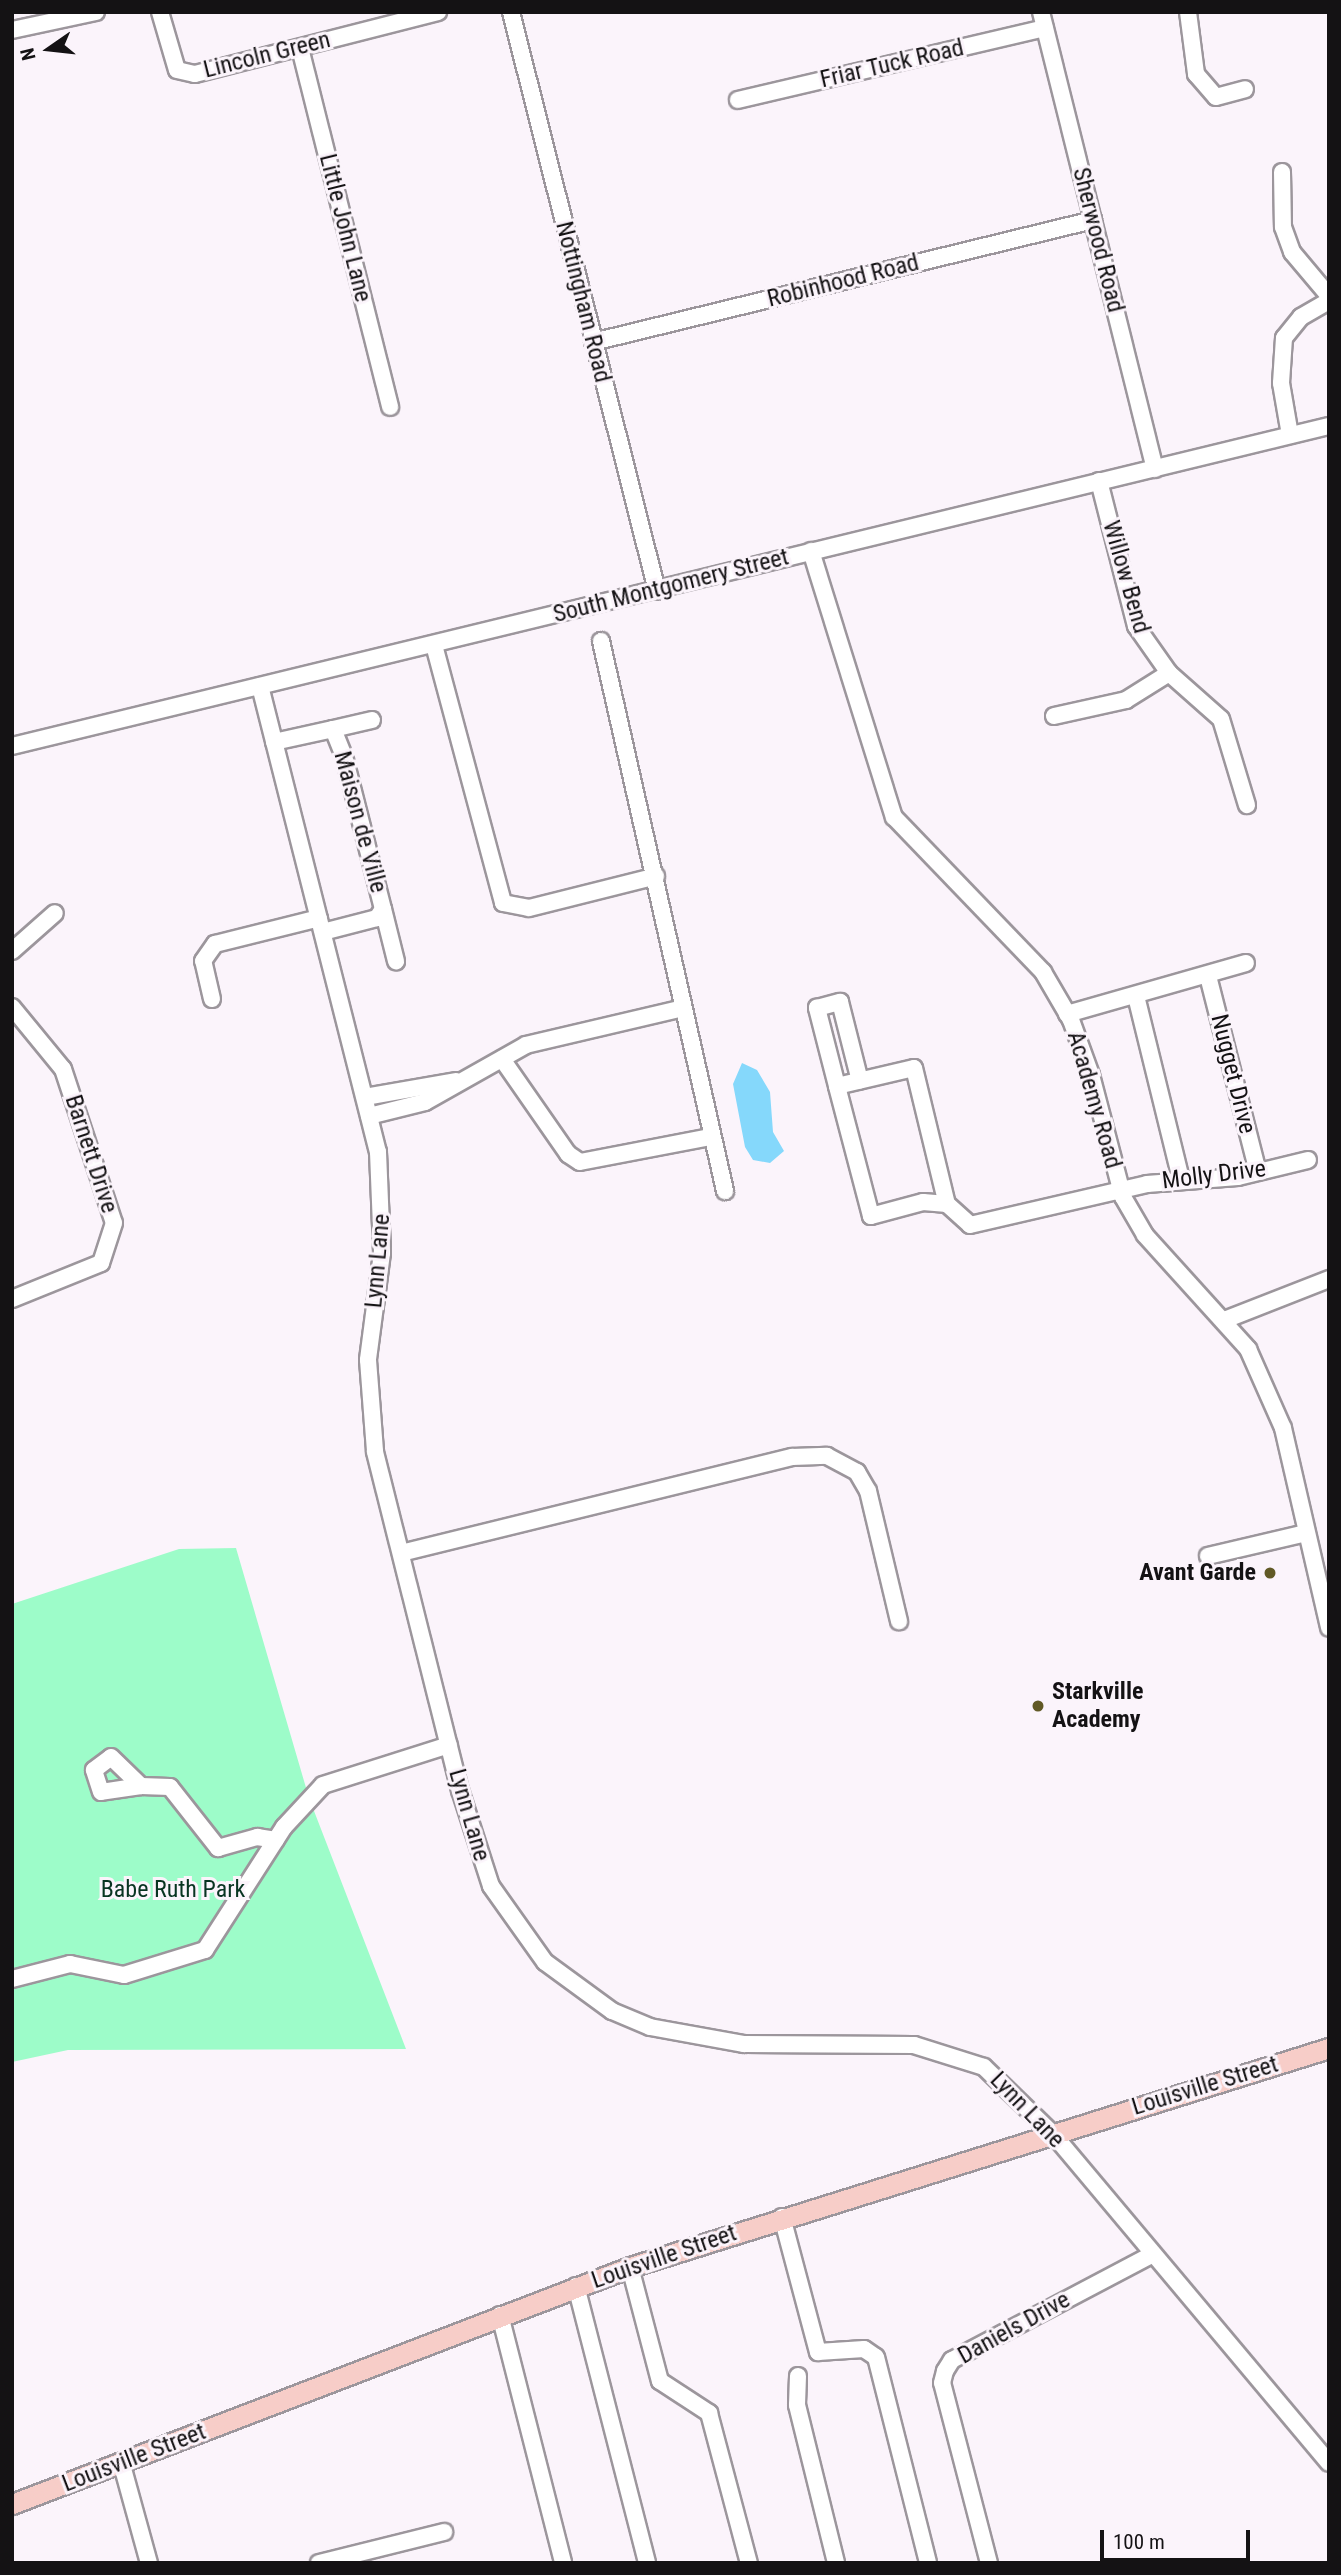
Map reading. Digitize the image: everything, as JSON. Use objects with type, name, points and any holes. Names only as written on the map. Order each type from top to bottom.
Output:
[{"type":"main road","name":"Louisville Street","points":[[12,2504],[122,2465],[500,2315],[629,2267],[1329,2048]]},
{"type":"street","points":[[12,30],[96,12]]},
{"type":"street","name":"Lincoln Green","points":[[159,12],[177,71],[195,74],[438,12]]},
{"type":"street","name":"Nottingham Road","points":[[511,12],[657,591]]},
{"type":"street","points":[[1188,12],[1196,74],[1216,97],[1245,89]]},
{"type":"street","name":"Friar Tuck Road","points":[[738,100],[1043,20]]},
{"type":"street","name":"Sherwood Road","points":[[1043,20],[1155,469]]},
{"type":"street","name":"Little John Lane","points":[[300,48],[390,407]]},
{"type":"street","points":[[1283,172],[1283,228],[1292,252],[1329,298],[1301,317],[1284,338],[1281,383],[1290,436]]},
{"type":"street","name":"Robinhood Road","points":[[593,342],[1093,220]]},
{"type":"street","name":"South Montgomery Street","points":[[13,743],[434,645],[1329,426]]},
{"type":"street","name":"Willow Bend","points":[[1099,481],[1136,626],[1169,673],[1221,719],[1247,805]]},
{"type":"street","name":"Academy Road","points":[[811,551],[894,817],[1011,935],[1067,1014],[1091,1075],[1121,1191],[1145,1234],[1227,1319],[1248,1349],[1283,1428],[1329,1628]]},
{"type":"street","points":[[601,641],[656,876],[679,1009],[725,1191]]},
{"type":"street","points":[[434,645],[503,903],[529,908],[656,876]]},
{"type":"street","points":[[1054,716],[1126,700],[1169,673]]},
{"type":"street","name":"Lynn Lane","points":[[260,686],[365,1097],[383,1207],[369,1407],[401,1553],[449,1745],[491,1886],[545,1962],[577,1989],[650,2027],[696,2039],[914,2045],[951,2053],[1006,2083],[1053,2134],[1151,2255],[1329,2463]]},
{"type":"street","points":[[333,729],[372,720]]},
{"type":"street","name":"Maison de Ville","points":[[212,999],[203,961],[215,944],[377,918],[383,909],[333,729],[274,742]]},
{"type":"street","points":[[383,909],[396,961]]},
{"type":"street","points":[[12,951],[55,913]]},
{"type":"street","points":[[1067,1014],[1246,963]]},
{"type":"street","name":"Nugget Drive","points":[[1208,976],[1258,1172]]},
{"type":"street","points":[[1136,996],[1181,1179]]},
{"type":"street","points":[[837,1086],[860,1081],[914,1068],[947,1204],[923,1202],[871,1216],[837,1086],[817,1008],[840,1002],[860,1081]]},
{"type":"street","name":"Barnett Drive","points":[[12,1007],[63,1069],[114,1223],[101,1264],[12,1299]]},
{"type":"street","points":[[369,1116],[425,1102],[526,1045],[679,1009]]},
{"type":"street","points":[[502,1059],[568,1154],[580,1162],[710,1137]]},
{"type":"street","points":[[365,1097],[458,1081]]},
{"type":"street","name":"Molly Drive","points":[[947,1204],[960,1220],[988,1225],[1121,1191],[1181,1179],[1258,1172],[1308,1160]]},
{"type":"street","points":[[1227,1319],[1329,1279]]},
{"type":"street","points":[[401,1553],[792,1457],[827,1456],[857,1472],[868,1491],[899,1621]]},
{"type":"street","points":[[1208,1556],[1306,1533]]},
{"type":"street","points":[[12,1979],[70,1964],[124,1975],[205,1950],[276,1840],[323,1785],[449,1745]]},
{"type":"street","points":[[141,1786],[170,1787],[218,1848],[257,1837],[276,1840]]},
{"type":"street","points":[[782,2217],[818,2352],[864,2349],[876,2357],[928,2563]]},
{"type":"street","name":"Daniels Drive","points":[[989,2563],[942,2383],[945,2371],[952,2360],[1151,2255]]},
{"type":"street","points":[[629,2267],[660,2381],[709,2413],[749,2563]]},
{"type":"street","points":[[576,2286],[647,2563]]},
{"type":"street","points":[[500,2315],[563,2563]]},
{"type":"street","points":[[798,2376],[797,2405],[836,2563]]},
{"type":"street","points":[[122,2465],[149,2563]]},
{"type":"street","points":[[319,2563],[444,2532]]},
{"type":"green space","name":"Babe Ruth Park","points":[[236,1548],[309,1798],[406,2049],[68,2050],[12,2062],[12,1604],[179,1549]]},
{"type":"water","points":[[742,1063],[757,1070],[770,1092],[773,1132],[784,1151],[770,1163],[753,1160],[745,1147],[733,1084]]},
{"type":"place","name":"Avant Garde","points":[[1270,1573]]},
{"type":"place","name":"Starkville Academy","points":[[1038,1706]]}]
